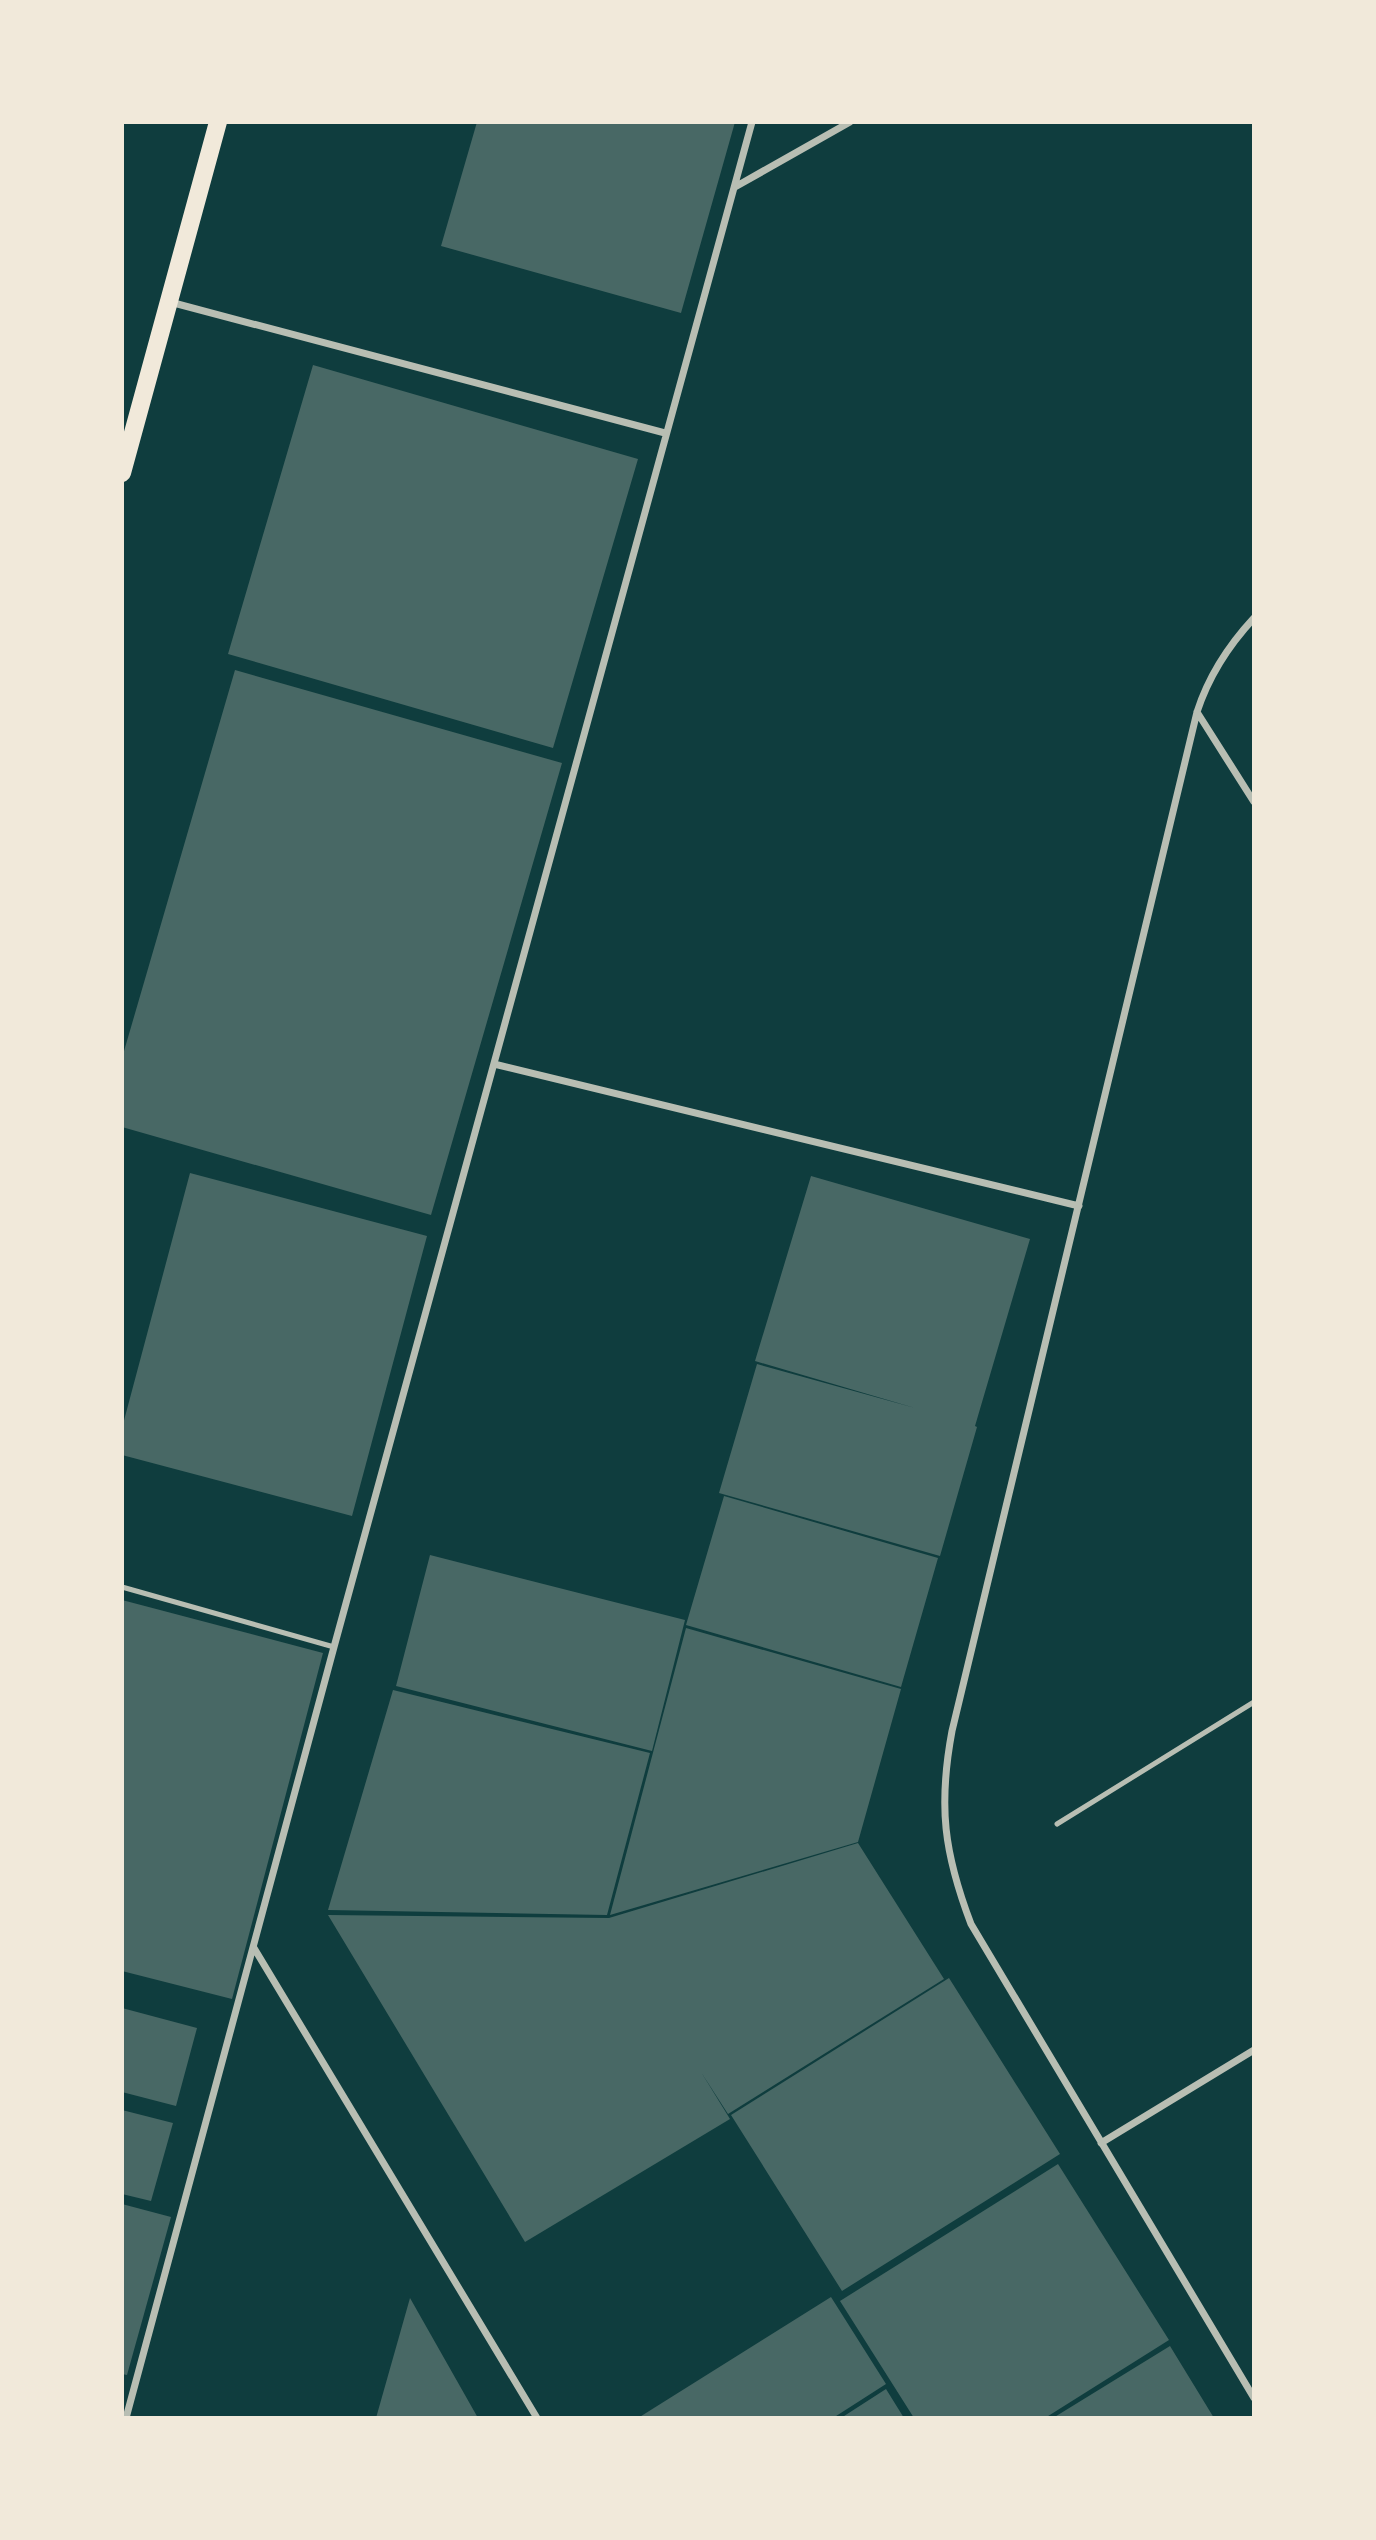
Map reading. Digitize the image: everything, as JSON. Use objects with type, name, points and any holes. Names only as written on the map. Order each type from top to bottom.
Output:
[{"type":"main road","points":[[122,473],[218,122]]},
{"type":"street","points":[[127,2417],[334,1647],[752,122]]},
{"type":"street","points":[[735,187],[850,122]]},
{"type":"street","points":[[170,302],[665,433]]},
{"type":"street","points":[[1254,618],[1217,664],[1197,712],[952,1731],[943,1803],[946,1839],[955,1882],[971,1924],[1254,2398]]},
{"type":"street","points":[[1197,712],[1254,802]]},
{"type":"street","points":[[494,1064],[1079,1206]]},
{"type":"street","points":[[254,1948],[537,2417]]},
{"type":"street","points":[[1101,2143],[1254,2050]]},
{"type":"lane","points":[[122,1587],[334,1647]]},
{"type":"lane","points":[[1057,1824],[1254,1702]]},
{"type":"building","points":[[477,122],[735,122],[681,313],[441,246]]},
{"type":"building","points":[[313,365],[638,459],[553,748],[228,654]]},
{"type":"building","points":[[235,670],[562,763],[431,1215],[122,1127],[122,1058]]},
{"type":"building","points":[[190,1173],[427,1236],[352,1516],[122,1455],[122,1428]]},
{"type":"building","points":[[811,1176],[1030,1239],[940,1556],[719,1493],[757,1364],[915,1408],[755,1361]]},
{"type":"building","points":[[724,1496],[938,1558],[901,1687],[686,1625]]},
{"type":"building","points":[[430,1555],[685,1620],[652,1751],[396,1686]]},
{"type":"building","points":[[122,1600],[323,1653],[232,1999],[122,1971]]},
{"type":"building","points":[[686,1628],[901,1689],[858,1842],[610,1915]]},
{"type":"building","points":[[393,1690],[650,1753],[607,1915],[328,1910]]},
{"type":"building","points":[[858,1843],[944,1979],[728,2114],[701,2072],[730,2119],[525,2242],[328,1915],[609,1918]]},
{"type":"building","points":[[949,1978],[1060,2154],[842,2291],[731,2115]]},
{"type":"building","points":[[122,2008],[197,2028],[176,2106],[122,2092]]},
{"type":"building","points":[[122,2110],[173,2123],[151,2201],[122,2194]]},
{"type":"building","points":[[1058,2164],[1169,2340],[1045,2418],[914,2418],[840,2301]]},
{"type":"building","points":[[122,2204],[171,2217],[127,2375],[122,2374]]},
{"type":"building","points":[[831,2297],[886,2384],[833,2418],[638,2418]]},
{"type":"building","points":[[410,2298],[478,2418],[376,2418]]},
{"type":"building","points":[[1170,2346],[1214,2418],[1053,2418]]},
{"type":"building","points":[[886,2389],[904,2418],[841,2418]]}]
